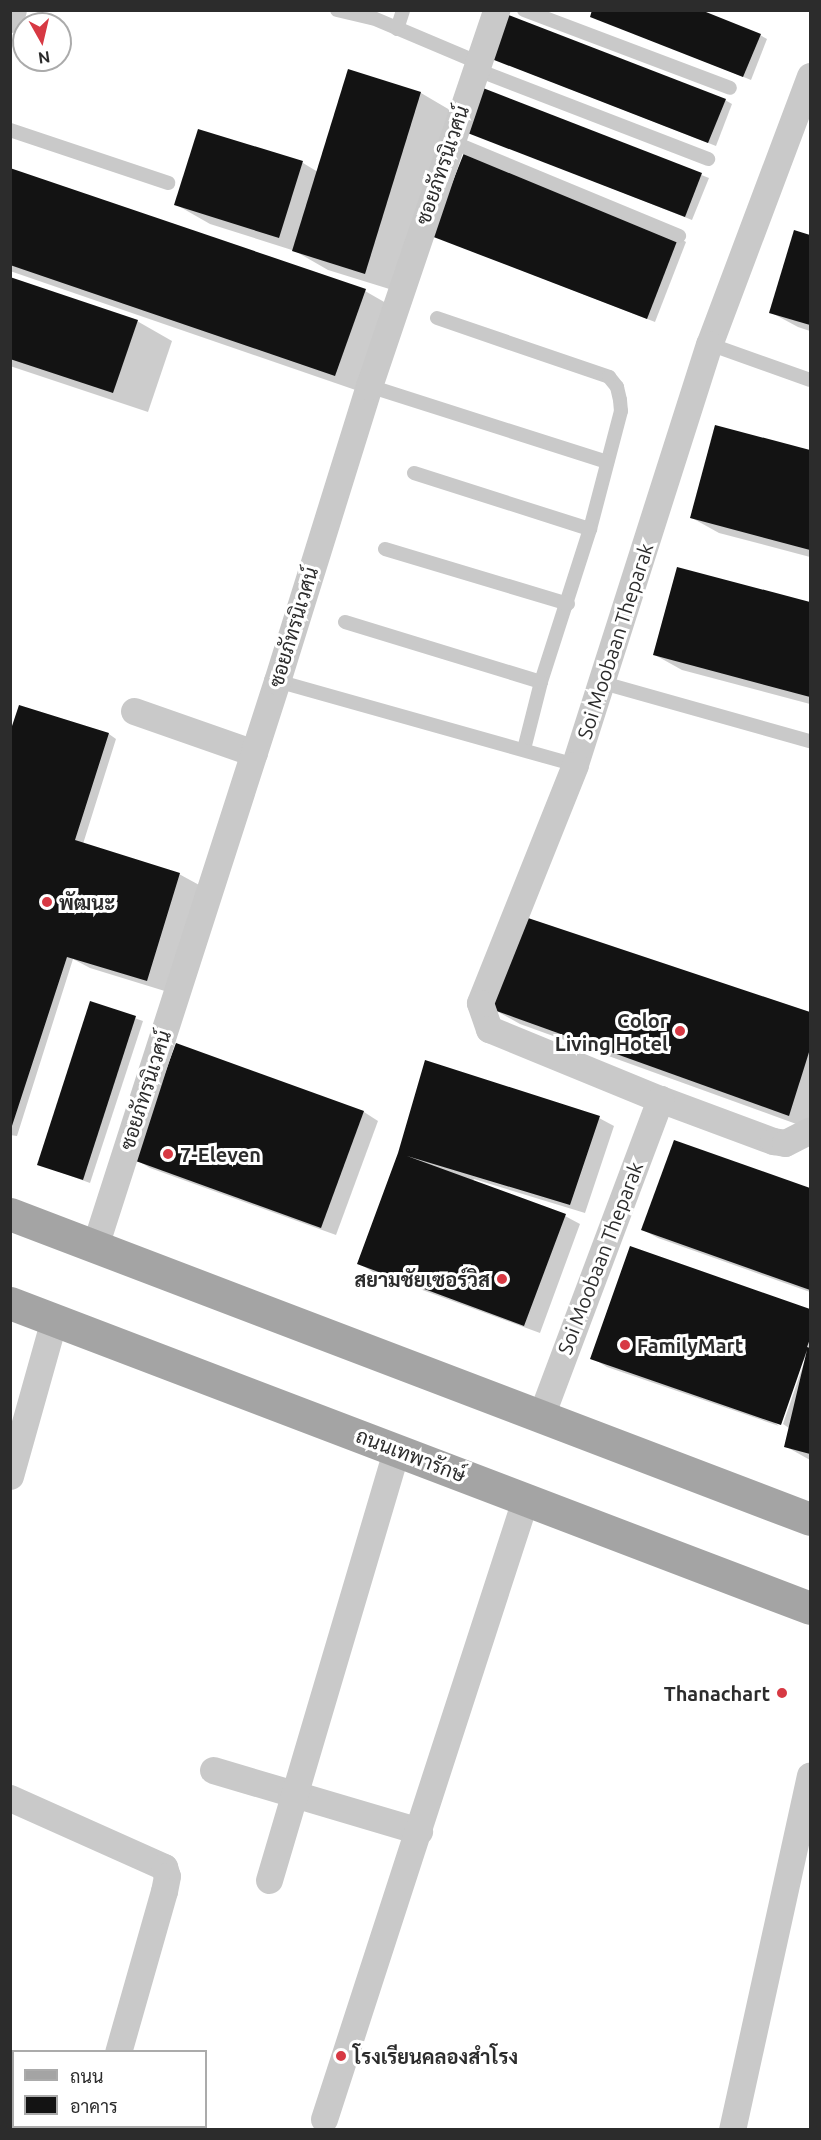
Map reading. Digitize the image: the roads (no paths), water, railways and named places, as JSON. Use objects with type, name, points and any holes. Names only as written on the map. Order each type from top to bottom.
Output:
[{"type":"main road","points":[[10,1214],[810,1519]]},
{"type":"main road","name":"ถนนเทพารักษ์","points":[[10,1303],[810,1608]]},
{"type":"street","points":[[10,19],[13,10]]},
{"type":"street","name":"ซอยภัทรนิเวศน์","points":[[95,1245],[277,681],[369,386],[496,10]]},
{"type":"street","name":"Soi Moobaan Theparak","points":[[810,76],[709,344],[603,683],[575,765],[480,1003],[489,1029],[660,1099],[772,1142],[785,1143],[810,1130]]},
{"type":"street","points":[[134,711],[254,753]]},
{"type":"street","name":"Soi Moobaan Theparak","points":[[541,1416],[660,1099]]},
{"type":"street","points":[[10,1476],[54,1319]]},
{"type":"street","points":[[269,1880],[397,1449]]},
{"type":"street","points":[[324,2119],[525,1500]]},
{"type":"street","points":[[213,1770],[419,1831]]},
{"type":"street","points":[[732,2130],[810,1775]]},
{"type":"street","points":[[10,1798],[164,1867],[167,1876],[164,1891],[119,2050]]},
{"type":"lane","points":[[337,10],[373,18],[476,65],[708,159]]},
{"type":"lane","points":[[397,29],[403,10]]},
{"type":"lane","points":[[524,10],[730,88]]},
{"type":"lane","points":[[10,130],[168,183]]},
{"type":"lane","points":[[450,141],[680,236]]},
{"type":"lane","points":[[437,318],[609,377],[617,387],[621,411],[590,529],[568,604],[541,682],[524,749]]},
{"type":"lane","points":[[709,344],[810,381]]},
{"type":"lane","points":[[369,386],[607,462]]},
{"type":"lane","points":[[414,473],[590,529]]},
{"type":"lane","points":[[385,549],[568,604]]},
{"type":"lane","points":[[345,622],[541,682]]},
{"type":"lane","points":[[277,681],[575,765]]},
{"type":"lane","points":[[603,683],[810,741]]},
{"type":"place","name":"พัฒนะ","points":[[47,902]]},
{"type":"place","name":"Color Living Hotel","points":[[680,1031]]},
{"type":"place","name":"7-Eleven","points":[[168,1154]]},
{"type":"place","name":"สยามชัยเซอร์วิส","points":[[502,1279]]},
{"type":"place","name":"FamilyMart","points":[[625,1345]]},
{"type":"place","name":"Thanachart","points":[[782,1693]]},
{"type":"place","name":"โรงเรียนคลองสำโรง","points":[[341,2056]]}]
